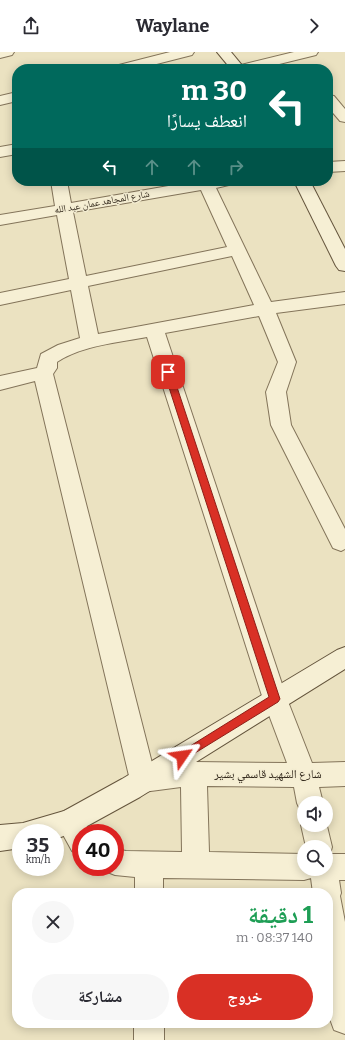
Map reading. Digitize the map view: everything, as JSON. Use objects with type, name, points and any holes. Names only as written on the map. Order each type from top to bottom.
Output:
[{"type":"street","points":[[0,54],[8,52]]},
{"type":"street","points":[[130,64],[187,52]]},
{"type":"street","points":[[224,52],[234,64]]},
{"type":"street","points":[[262,64],[310,52]]},
{"type":"street","points":[[333,98],[345,96]]},
{"type":"street","points":[[0,100],[12,97]]},
{"type":"street","points":[[333,104],[345,118]]},
{"type":"street","points":[[0,152],[12,150]]},
{"type":"street","points":[[333,167],[345,166]]},
{"type":"street","points":[[61,186],[90,343]]},
{"type":"street","name":"شارع المجاهد عمان عبد الله","points":[[0,220],[190,186]]},
{"type":"street","points":[[207,186],[288,362],[276,392],[282,425],[341,542]]},
{"type":"street","points":[[305,186],[345,266]]},
{"type":"street","points":[[0,298],[237,250]]},
{"type":"street","points":[[0,383],[43,373],[47,368],[48,359],[57,352],[90,343],[154,329],[265,309],[345,298]]},
{"type":"street","points":[[154,329],[275,699],[304,775],[308,796]]},
{"type":"street","points":[[43,373],[143,780]]},
{"type":"street","points":[[85,824],[143,780],[345,657]]},
{"type":"street","points":[[194,774],[196,865]]},
{"type":"street","name":"شارع الشهيد قاسمي بشير","points":[[143,780],[194,774],[345,774]]},
{"type":"street","points":[[0,838],[12,836]]},
{"type":"street","points":[[124,864],[297,867]]},
{"type":"street","points":[[149,864],[149,888]]},
{"type":"street","points":[[333,867],[345,867]]},
{"type":"street","points":[[324,876],[326,888]]},
{"type":"street","points":[[333,936],[345,1019]]},
{"type":"street","points":[[149,1028],[149,1040]]},
{"type":"route","points":[[168,372],[275,699],[182,756]]}]
